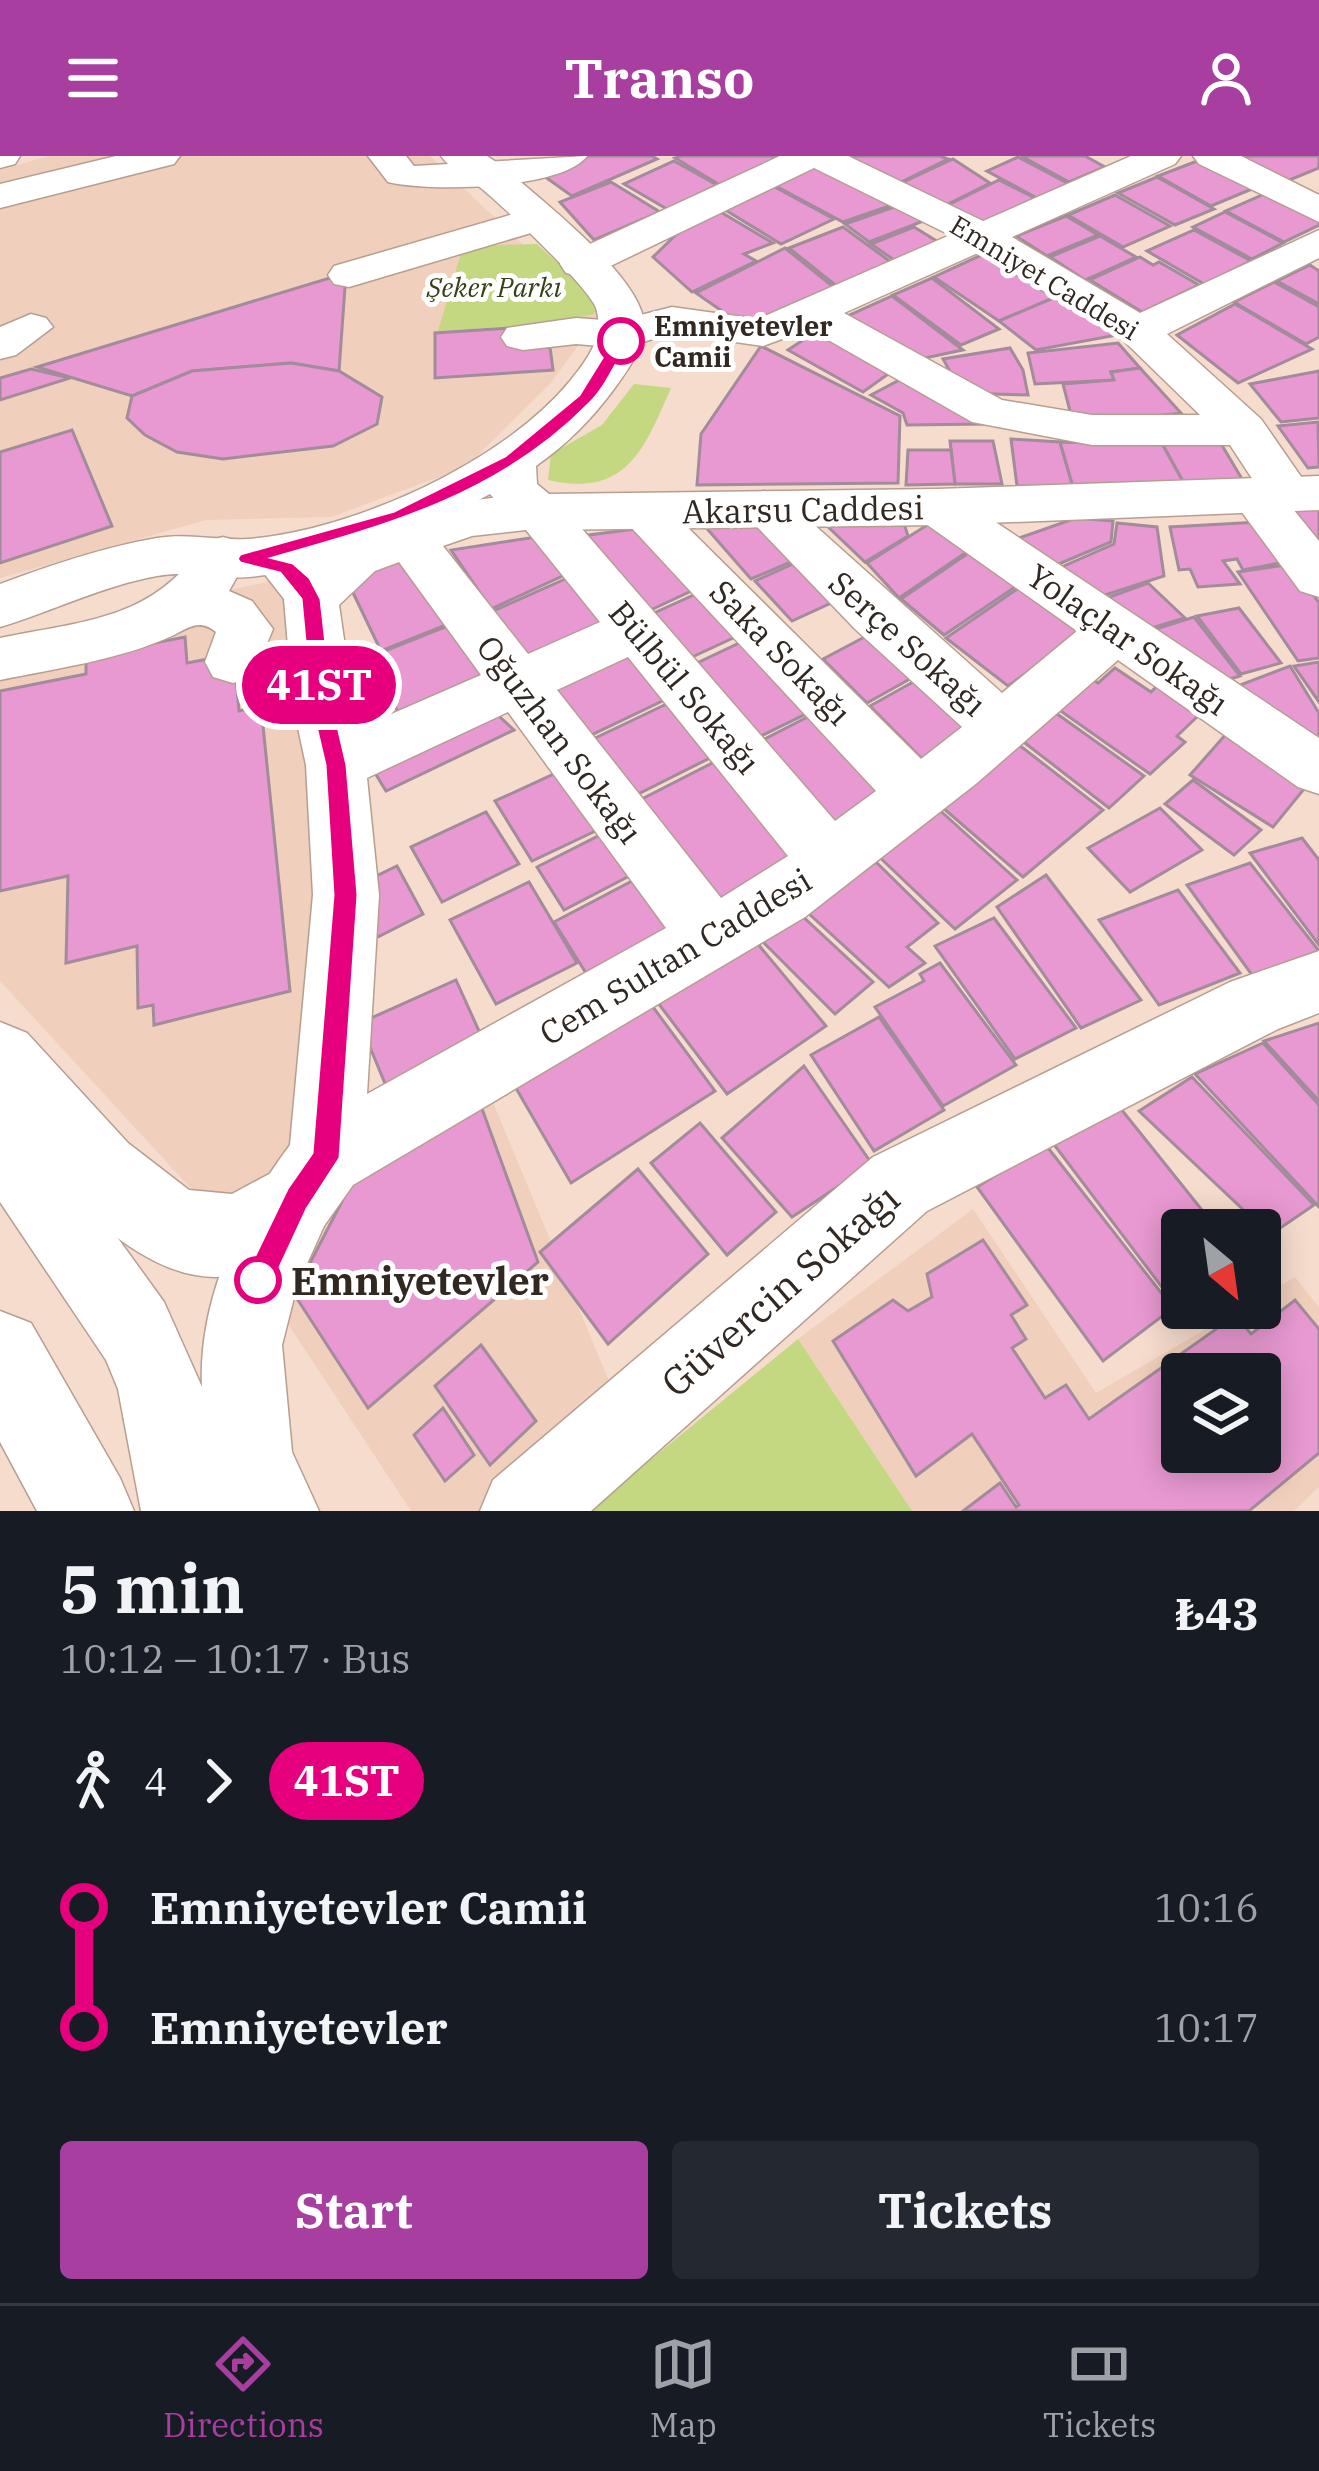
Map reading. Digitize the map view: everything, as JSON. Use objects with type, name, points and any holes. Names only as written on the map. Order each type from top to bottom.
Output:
[{"type":"main road","points":[[405,527],[511,460],[586,398],[624,335],[611,292],[476,163]]},
{"type":"main road","points":[[511,460],[508,470],[515,494],[539,512]]},
{"type":"main road","name":"Akarsu Caddesi","points":[[539,512],[937,507],[1287,494]]},
{"type":"main road","name":"Akarsu Caddesi","points":[[0,606],[93,572],[158,557],[235,557],[405,527]]},
{"type":"main road","points":[[0,1058],[134,1205],[182,1232],[227,1236],[312,1178]]},
{"type":"main road","points":[[0,1354],[87,1511]]},
{"type":"street","points":[[0,183],[112,156]]},
{"type":"street","points":[[0,196],[161,156]]},
{"type":"street","points":[[387,156],[411,177],[476,163],[568,156]]},
{"type":"street","points":[[581,264],[814,156]]},
{"type":"street","name":"Emniyet Caddesi","points":[[814,156],[980,233],[1138,331],[1244,430],[1287,494],[1319,578]]},
{"type":"street","points":[[524,337],[576,331],[624,335],[639,326],[672,320],[763,333],[1162,156]]},
{"type":"street","points":[[1212,156],[1319,210]]},
{"type":"street","points":[[349,275],[534,220]]},
{"type":"street","points":[[1138,331],[1319,242]]},
{"type":"street","points":[[808,310],[989,412],[1092,430],[1244,430]]},
{"type":"street","name":"Yolaçlar Sokağı","points":[[937,507],[1113,632],[1317,765]]},
{"type":"street","name":"Serçe Sokağı","points":[[764,508],[874,615],[1002,728]]},
{"type":"street","name":"Saka Sokağı","points":[[641,511],[918,795]]},
{"type":"street","name":"Akarsu Caddesi","points":[[311,599],[356,558],[405,527],[539,512]]},
{"type":"street","name":"Bülbül Sokağı","points":[[539,512],[831,862]]},
{"type":"street","name":"Oğuzhan Sokağı","points":[[405,527],[712,938]]},
{"type":"street","points":[[0,659],[153,623],[186,605],[235,557],[286,568],[303,583],[311,599],[322,705],[336,765],[346,895],[312,1178],[258,1280],[241,1345],[249,1461],[274,1511]]},
{"type":"street","points":[[186,605],[214,605],[237,616],[244,629],[233,662]]},
{"type":"street","points":[[336,765],[637,628]]},
{"type":"street","name":"Cem Sultan Caddesi","points":[[312,1178],[782,898],[1002,728],[1113,632]]},
{"type":"street","name":"Güvercin Sokağı","points":[[524,1511],[900,1184],[1255,1006],[1319,982]]},
{"type":"street","points":[[0,1137],[135,1331],[160,1388],[185,1511]]},
{"type":"shaded area","points":[[49,156],[430,156],[599,317],[550,384],[466,467],[331,517],[206,520],[0,578],[0,170]]},
{"type":"shaded area","points":[[362,562],[319,580],[341,1125],[487,1088],[644,1465],[588,1511],[411,1511],[219,1219],[0,981],[0,648],[33,631]]},
{"type":"shaded area","points":[[973,1209],[1096,1393],[1161,1355],[1161,1473],[1281,1473],[1281,1353],[1165,1353],[1206,1329],[1281,1329],[1281,1285],[1295,1277],[1319,1307],[1319,1487],[1294,1511],[912,1511],[798,1339]]},
{"type":"green space","name":"Şeker Parkı","points":[[537,244],[598,301],[594,314],[551,324],[438,331],[462,250]]},
{"type":"green space","points":[[634,384],[671,388],[629,464],[596,482],[548,480],[551,454],[602,425]]},
{"type":"green space","points":[[798,1339],[912,1511],[588,1511]]},
{"type":"building","points":[[589,156],[657,159],[572,196],[541,174]]},
{"type":"building","points":[[838,156],[940,156],[948,159],[893,186]]},
{"type":"building","points":[[1021,156],[1085,156],[1105,167],[1069,182]]},
{"type":"building","points":[[1240,156],[1319,156],[1319,168],[1287,181]]},
{"type":"building","points":[[1018,157],[1069,184],[1037,198],[987,171]]},
{"type":"building","points":[[675,158],[779,159],[720,185]]},
{"type":"building","points":[[1205,158],[1259,186],[1211,206],[1158,176]]},
{"type":"building","points":[[953,159],[990,183],[938,209],[895,186]]},
{"type":"building","points":[[674,161],[717,185],[667,209],[624,184]]},
{"type":"building","points":[[813,162],[895,204],[843,222],[772,184]]},
{"type":"building","points":[[1157,177],[1214,209],[1175,225],[1118,193]]},
{"type":"building","points":[[999,180],[1035,198],[979,226],[944,207]]},
{"type":"building","points":[[611,182],[660,212],[594,240],[560,202]]},
{"type":"building","points":[[771,185],[834,219],[781,244],[722,208]]},
{"type":"building","points":[[1269,192],[1319,218],[1319,225],[1284,242],[1226,211]]},
{"type":"building","points":[[1115,195],[1170,226],[1123,247],[1068,215]]},
{"type":"building","points":[[900,205],[926,220],[869,242],[845,224]]},
{"type":"building","points":[[719,211],[773,243],[744,254],[756,261],[692,292],[653,257],[686,225]]},
{"type":"building","points":[[1225,212],[1283,243],[1252,259],[1193,227]]},
{"type":"building","points":[[1066,216],[1098,235],[1047,256],[1016,236]]},
{"type":"building","points":[[843,227],[895,265],[839,288],[789,248]]},
{"type":"building","points":[[914,227],[940,243],[897,262],[871,244]]},
{"type":"building","points":[[1194,230],[1251,261],[1204,284],[1147,251]]},
{"type":"building","points":[[1100,236],[1136,257],[1085,280],[1050,257]]},
{"type":"building","points":[[785,248],[836,289],[742,325],[696,293]]},
{"type":"building","points":[[988,252],[1058,296],[999,321],[934,277]]},
{"type":"building","points":[[1140,257],[1153,265],[1159,262],[1199,285],[1142,312],[1090,280]]},
{"type":"building","points":[[1310,265],[1319,271],[1319,304],[1277,281]]},
{"type":"building","points":[[346,273],[339,371],[291,363],[192,371],[132,396],[37,367]]},
{"type":"building","points":[[932,278],[999,329],[961,345],[893,295]]},
{"type":"building","points":[[1274,282],[1319,307],[1319,337],[1306,344],[1234,302]]},
{"type":"building","points":[[892,296],[963,350],[916,360],[841,319]]},
{"type":"building","points":[[1058,296],[1117,335],[1036,350],[999,321]]},
{"type":"building","points":[[1235,304],[1312,349],[1238,383],[1177,335]]},
{"type":"building","points":[[523,327],[525,349],[550,347],[553,370],[435,378],[435,333]]},
{"type":"building","points":[[823,327],[898,367],[863,392],[788,350]]},
{"type":"building","points":[[1118,343],[1140,368],[1111,372],[1114,380],[1035,384],[1028,353]]},
{"type":"building","points":[[761,346],[900,416],[898,483],[697,485],[701,434]]},
{"type":"building","points":[[1010,348],[1023,370],[1028,395],[962,393],[943,359]]},
{"type":"building","points":[[291,363],[339,371],[382,397],[377,424],[333,446],[223,459],[177,452],[145,435],[127,418],[132,396],[192,371]]},
{"type":"building","points":[[1140,368],[1181,413],[1113,421],[1071,415],[1063,384],[1114,380],[1111,372]]},
{"type":"building","points":[[31,369],[70,378],[0,400],[0,378]]},
{"type":"building","points":[[1319,371],[1319,418],[1281,422],[1250,384]]},
{"type":"building","points":[[907,376],[984,424],[907,425],[903,413],[871,395]]},
{"type":"building","points":[[1318,422],[1319,467],[1308,468],[1278,426]]},
{"type":"building","points":[[72,430],[112,526],[0,563],[0,452]]},
{"type":"building","points":[[1011,439],[1060,442],[1073,487],[1017,486]]},
{"type":"building","points":[[950,441],[993,441],[1002,484],[955,484]]},
{"type":"building","points":[[1060,442],[1163,445],[1185,485],[1073,487]]},
{"type":"building","points":[[1220,442],[1245,484],[1185,485],[1163,445]]},
{"type":"building","points":[[908,450],[951,450],[955,484],[906,485]]},
{"type":"building","points":[[1319,510],[1319,553],[1281,512]]},
{"type":"building","points":[[761,516],[800,558],[751,579],[703,524]]},
{"type":"building","points":[[902,517],[908,536],[865,562],[824,523]]},
{"type":"building","points":[[1076,518],[1113,521],[1111,542],[1054,566],[1016,539]]},
{"type":"building","points":[[932,522],[968,551],[899,598],[867,563]]},
{"type":"building","points":[[1259,522],[1285,562],[1243,570],[1237,559],[1223,561],[1240,584],[1198,587],[1190,569],[1179,570],[1170,527]]},
{"type":"building","points":[[1117,523],[1157,527],[1164,576],[1096,598],[1057,569],[1114,544]]},
{"type":"building","points":[[651,527],[704,585],[640,615],[573,537]]},
{"type":"building","points":[[536,537],[569,573],[491,609],[451,550]]},
{"type":"building","points":[[973,550],[1021,583],[944,635],[901,599]]},
{"type":"building","points":[[405,554],[456,621],[381,651],[345,576]]},
{"type":"building","points":[[804,559],[842,598],[792,621],[755,581]]},
{"type":"building","points":[[1292,564],[1319,603],[1319,658],[1298,661],[1238,572]]},
{"type":"building","points":[[572,576],[613,624],[530,663],[491,612]]},
{"type":"building","points":[[1148,583],[1185,618],[1138,632],[1096,602]]},
{"type":"building","points":[[1023,585],[1086,630],[1008,686],[946,638]]},
{"type":"building","points":[[709,588],[748,631],[690,658],[652,614]]},
{"type":"building","points":[[1239,608],[1281,663],[1241,674],[1197,616]]},
{"type":"building","points":[[1194,617],[1240,676],[1204,687],[1140,634]]},
{"type":"building","points":[[455,623],[491,680],[401,717],[367,658]]},
{"type":"building","points":[[86,629],[134,647],[185,637],[187,663],[219,657],[236,677],[239,711],[261,706],[290,991],[154,1025],[153,1005],[138,1008],[137,946],[66,963],[68,876],[0,891],[0,691],[86,674]]},
{"type":"building","points":[[872,633],[917,675],[867,703],[823,659]]},
{"type":"building","points":[[754,636],[818,708],[759,737],[697,663]]},
{"type":"building","points":[[641,644],[681,692],[587,737],[549,686]]},
{"type":"building","points":[[1319,662],[1319,702],[1294,666]]},
{"type":"building","points":[[1290,666],[1319,713],[1319,742],[1222,692]]},
{"type":"building","points":[[1115,668],[1151,692],[1157,686],[1200,714],[1177,736],[1185,742],[1150,774],[1048,702],[1083,672],[1098,683]]},
{"type":"building","points":[[922,677],[975,728],[922,759],[870,706]]},
{"type":"building","points":[[677,699],[720,753],[630,798],[589,741]]},
{"type":"building","points":[[1046,706],[1144,776],[1109,808],[1016,736]]},
{"type":"building","points":[[490,708],[514,730],[386,791],[367,760]]},
{"type":"building","points":[[819,711],[896,794],[842,831],[763,740]]},
{"type":"building","points":[[1227,733],[1309,783],[1273,827],[1190,775]]},
{"type":"building","points":[[1014,741],[1103,810],[1023,877],[935,801]]},
{"type":"building","points":[[724,757],[804,855],[714,904],[638,801]]},
{"type":"building","points":[[567,768],[606,826],[532,861],[495,801]]},
{"type":"building","points":[[1193,780],[1261,830],[1234,855],[1165,804]]},
{"type":"building","points":[[934,805],[1017,880],[955,929],[872,850]]},
{"type":"building","points":[[1160,808],[1202,850],[1130,892],[1088,848]]},
{"type":"building","points":[[486,812],[519,864],[442,902],[411,847]]},
{"type":"building","points":[[608,831],[637,872],[564,910],[537,867]]},
{"type":"building","points":[[1302,838],[1319,860],[1319,945],[1250,853]]},
{"type":"building","points":[[876,862],[938,923],[907,947],[925,963],[889,987],[807,912]]},
{"type":"building","points":[[1250,863],[1319,951],[1252,975],[1187,885]]},
{"type":"building","points":[[397,866],[423,914],[364,944],[368,880]]},
{"type":"building","points":[[1046,875],[1141,1000],[1081,1028],[997,907]]},
{"type":"building","points":[[634,880],[673,937],[591,981],[554,922]]},
{"type":"building","points":[[529,882],[577,963],[496,1004],[450,920]]},
{"type":"building","points":[[1178,890],[1240,973],[1159,1005],[1099,920]]},
{"type":"building","points":[[798,912],[873,982],[835,1014],[761,940]]},
{"type":"building","points":[[994,918],[1076,1028],[1015,1059],[935,946]]},
{"type":"building","points":[[752,937],[826,1026],[727,1094],[655,999]]},
{"type":"building","points":[[940,963],[1016,1065],[943,1106],[875,1007],[924,981],[920,974]]},
{"type":"building","points":[[456,980],[488,1051],[391,1098],[360,1023]]},
{"type":"building","points":[[650,1003],[715,1091],[571,1183],[513,1083]]},
{"type":"building","points":[[879,1017],[944,1110],[874,1151],[811,1055]]},
{"type":"building","points":[[1319,1023],[1319,1101],[1264,1041]]},
{"type":"building","points":[[1263,1043],[1319,1105],[1319,1207],[1195,1074]]},
{"type":"building","points":[[804,1066],[872,1164],[792,1217],[722,1138]]},
{"type":"building","points":[[1192,1077],[1314,1205],[1281,1228],[1281,1209],[1243,1209],[1139,1111]]},
{"type":"building","points":[[1113,1099],[1201,1209],[1161,1209],[1161,1286],[1049,1138]]},
{"type":"building","points":[[481,1106],[538,1262],[368,1408],[294,1294],[354,1178]]},
{"type":"building","points":[[700,1123],[776,1212],[727,1255],[651,1163]]},
{"type":"building","points":[[1045,1144],[1161,1293],[1161,1317],[1103,1361],[977,1187]]},
{"type":"building","points":[[638,1169],[708,1254],[608,1344],[540,1252]]},
{"type":"building","points":[[983,1240],[1027,1305],[1011,1315],[1026,1339],[1012,1348],[1045,1398],[1066,1385],[1089,1419],[1161,1368],[1161,1473],[1281,1473],[1281,1353],[1182,1353],[1216,1329],[1247,1329],[1251,1334],[1257,1329],[1281,1329],[1281,1311],[1295,1300],[1319,1329],[1319,1453],[1249,1511],[963,1511],[1000,1483],[1019,1505],[972,1434],[916,1476],[833,1341],[893,1300],[908,1311],[932,1297],[927,1274]]},
{"type":"building","points":[[481,1345],[536,1421],[490,1465],[435,1386]]},
{"type":"building","points":[[443,1408],[474,1455],[445,1481],[414,1435]]},
{"type":"bus line","name":"41ST","points":[[258,1280],[297,1199],[326,1158],[346,895],[336,765],[322,705],[311,599],[303,583],[286,568],[247,559],[401,515],[511,460],[586,398],[621,341]]},
{"type":"place","name":"Emniyetevler Camii","points":[[621,341]]},
{"type":"place","name":"Emniyetevler","points":[[258,1280]]}]
